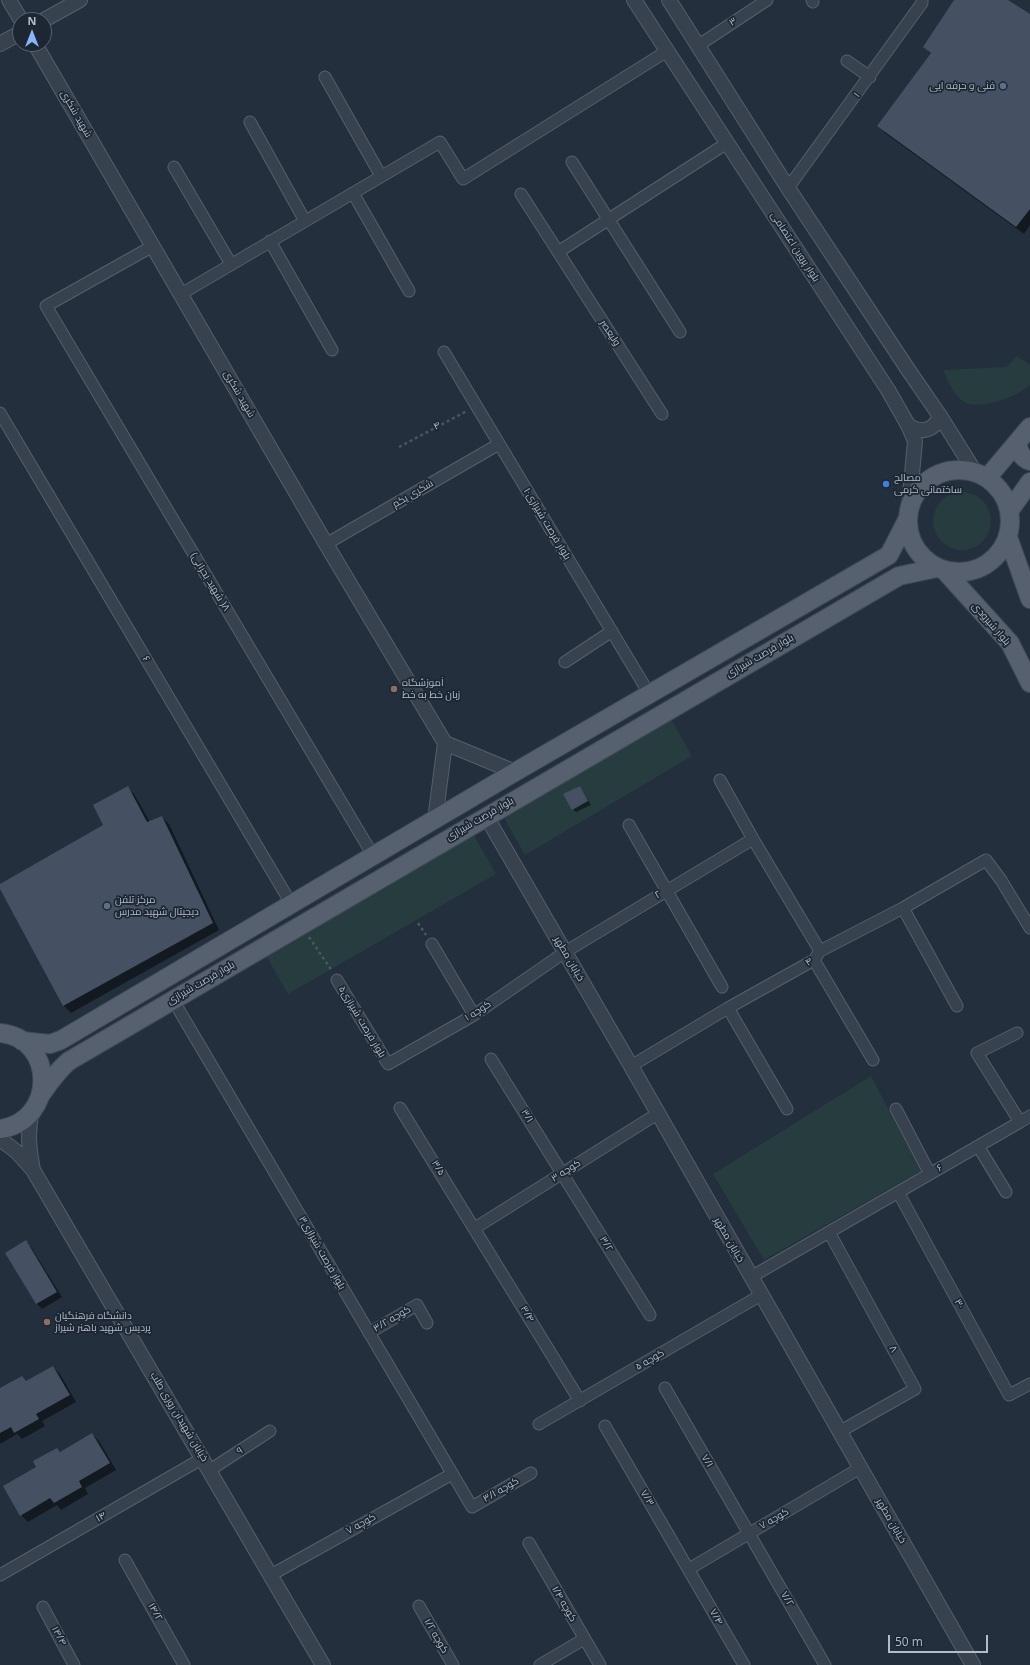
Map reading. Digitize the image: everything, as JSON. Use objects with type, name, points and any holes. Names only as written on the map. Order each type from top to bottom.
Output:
[{"type":"main road","points":[[981,475],[1017,442],[1030,427]]},
{"type":"main road","points":[[1017,442],[1020,452],[1030,461]]},
{"type":"main road","points":[[22,1041],[50,1044],[62,1040],[374,857],[515,772],[889,555],[908,514],[916,492],[927,481],[941,473],[957,470],[981,475],[1002,492],[1010,510],[1011,524],[1003,549],[994,559],[983,567],[970,572],[957,573],[940,569],[921,557],[909,534],[908,514]]},
{"type":"main road","points":[[1010,510],[1030,482]]},
{"type":"main road","points":[[1008,537],[1030,599]]},
{"type":"main road","name":"بلوار شیرودی","points":[[940,569],[1010,643],[1030,683]]},
{"type":"main road","name":"بلوار فرصت شیرازی","points":[[0,1129],[19,1123],[36,1104],[51,1079],[69,1061],[899,576],[940,569]]},
{"type":"main road","points":[[0,1033],[13,1036],[22,1041],[30,1048],[39,1062],[43,1077],[36,1104]]},
{"type":"street","points":[[9,0],[16,12]]},
{"type":"street","points":[[52,16],[80,0]]},
{"type":"street","name":"بلوار پروین اعتصامی","points":[[634,0],[884,383],[908,425],[915,441],[908,514]]},
{"type":"street","points":[[669,0],[699,45],[788,188],[909,371],[981,475]]},
{"type":"street","name":"۳","points":[[699,45],[767,0]]},
{"type":"street","name":"۱","points":[[788,188],[870,77],[922,3],[922,0]]},
{"type":"street","points":[[0,44],[12,37]]},
{"type":"street","points":[[181,294],[440,142],[463,179],[668,51]]},
{"type":"street","name":"شهید شکری","points":[[40,52],[326,544],[445,743]]},
{"type":"street","points":[[847,61],[870,77]]},
{"type":"street","points":[[325,77],[381,176]]},
{"type":"street","points":[[250,122],[305,221]]},
{"type":"street","points":[[558,252],[727,143]]},
{"type":"street","points":[[572,162],[680,332]]},
{"type":"street","points":[[174,167],[231,264]]},
{"type":"street","points":[[353,193],[409,291]]},
{"type":"street","name":"ولیعصر","points":[[521,194],[662,414]]},
{"type":"street","points":[[270,241],[332,350]]},
{"type":"street","name":"(شهید بَحرانی )۸","points":[[153,246],[46,306],[374,857]]},
{"type":"street","name":"بلوار فرصت شیرازی۱۰","points":[[444,352],[650,695]]},
{"type":"street","name":"۶","points":[[0,413],[292,905]]},
{"type":"street","points":[[908,425],[914,429],[927,430],[938,422],[940,416]]},
{"type":"street","name":"شکری یکم","points":[[326,544],[499,444]]},
{"type":"street","points":[[565,662],[612,631]]},
{"type":"street","points":[[435,820],[445,743],[515,772]]},
{"type":"street","points":[[720,780],[753,839],[820,951]]},
{"type":"street","name":"خیابان مطهر","points":[[486,816],[974,1665]]},
{"type":"street","points":[[629,825],[722,987]]},
{"type":"street","name":"۲","points":[[565,952],[753,839]]},
{"type":"street","name":"۴","points":[[631,1066],[728,1008],[814,960],[820,951],[903,908],[986,860],[1001,880],[1030,928]]},
{"type":"street","points":[[903,908],[957,1006]]},
{"type":"street","points":[[432,944],[474,1015]]},
{"type":"street","name":"کوچه ۱","points":[[388,1064],[474,1015],[565,952]]},
{"type":"street","points":[[814,960],[873,1060]]},
{"type":"street","name":"بلوار فرصت شیرازی۵","points":[[337,980],[388,1064]]},
{"type":"street","name":"۳بلوار فرصت شیرازی","points":[[173,1000],[472,1507]]},
{"type":"street","points":[[728,1008],[787,1110]]},
{"type":"street","points":[[1017,1033],[976,1052],[1020,1122]]},
{"type":"street","name":"۳/۱","points":[[491,1059],[562,1173]]},
{"type":"street","name":"خیابان شهیدان روزی طلب","points":[[33,1170],[29,1126],[36,1104]]},
{"type":"street","name":"۳/۵","points":[[400,1108],[475,1228]]},
{"type":"street","points":[[896,1109],[930,1174]]},
{"type":"street","name":"کوچه ۳","points":[[475,1228],[657,1114]]},
{"type":"street","name":"۶","points":[[751,1277],[1030,1116]]},
{"type":"street","name":"خیابان شهیدان روزی طلب","points":[[0,1139],[17,1152],[33,1170],[323,1665]]},
{"type":"street","points":[[978,1146],[1006,1192]]},
{"type":"street","name":"۳/۲","points":[[562,1173],[650,1315]]},
{"type":"street","name":"۳۰","points":[[898,1192],[1009,1395],[1030,1384]]},
{"type":"street","name":"۳/۴","points":[[475,1228],[580,1401]]},
{"type":"street","name":"۸","points":[[829,1232],[915,1389],[839,1432]]},
{"type":"street","name":"کوچه ۵","points":[[539,1424],[761,1295]]},
{"type":"street","name":"کوچه ۳/۲","points":[[369,1333],[417,1305],[428,1323]]},
{"type":"street","name":"۷/۱","points":[[665,1388],[749,1533]]},
{"type":"street","name":"۷/۳","points":[[605,1426],[689,1569]]},
{"type":"street","name":"۹","points":[[206,1464],[270,1431]]},
{"type":"street","name":"۱۴","points":[[0,1575],[206,1464]]},
{"type":"street","name":"کوچه ۷","points":[[689,1569],[860,1468]]},
{"type":"street","name":"کوچه ۳/۱","points":[[472,1507],[531,1473]]},
{"type":"street","name":"کوچه ۷","points":[[271,1575],[452,1474]]},
{"type":"street","name":"۷/۲","points":[[749,1533],[825,1665]]},
{"type":"street","name":"کوچه ۱/۴","points":[[529,1543],[600,1665]]},
{"type":"street","name":"۱۴/۲","points":[[126,1560],[184,1665]]},
{"type":"street","name":"۷/۴","points":[[689,1569],[744,1665]]},
{"type":"street","name":"کوچه ۱/۲","points":[[419,1606],[453,1665]]},
{"type":"street","name":"۱۴/۴","points":[[43,1607],[74,1665]]},
{"type":"street","points":[[540,1665],[584,1639]]},
{"type":"path","name":"۴","points":[[398,447],[476,406]]},
{"type":"path","points":[[302,924],[337,980]]},
{"type":"green space","points":[[1017,356],[1030,365],[1030,385],[1010,397],[993,403],[976,405],[964,402],[956,395],[943,370],[1006,367]]},
{"type":"green space","points":[[956,492],[968,492],[983,500],[991,515],[991,527],[983,542],[968,550],[956,550],[941,542],[933,527],[933,515],[941,500]]},
{"type":"green space","points":[[671,719],[692,756],[525,855],[504,818]]},
{"type":"green space","points":[[472,832],[496,874],[288,994],[264,952]]},
{"type":"green space","points":[[871,1076],[921,1171],[764,1260],[713,1174]]},
{"type":"building","points":[[954,0],[1008,0],[1030,14],[1030,209],[1016,227],[877,126],[931,53],[923,47]]},
{"type":"building","name":"مرکز تلفن دیجیتال شهید مدرس","points":[[128,786],[147,822],[162,816],[213,923],[63,1006],[0,889],[0,884],[103,825],[93,805]]},
{"type":"building","points":[[580,786],[588,801],[572,810],[563,794]]},
{"type":"building","points":[[26,1240],[57,1292],[36,1304],[5,1253]]},
{"type":"building","points":[[53,1366],[70,1395],[36,1414],[39,1419],[14,1433],[11,1427],[0,1433],[0,1388],[22,1376],[26,1381]]},
{"type":"building","points":[[92,1433],[110,1463],[79,1481],[82,1487],[54,1503],[50,1498],[20,1516],[3,1486],[36,1467],[33,1461],[57,1448],[60,1452]]},
{"type":"place","name":"فنی و حرفه ایی","points":[[1003,86]]},
{"type":"place","name":"مصالح ساختمانی کرمی","points":[[886,484]]},
{"type":"place","name":"آموزشگاه زبان خط به خط","points":[[394,689]]},
{"type":"place","name":"مرکز تلفن دیجیتال شهید مدرس","points":[[107,906]]},
{"type":"place","name":"دانشگاه فرهنگیان پردیس شهید باهنر شیراز","points":[[47,1322]]}]
